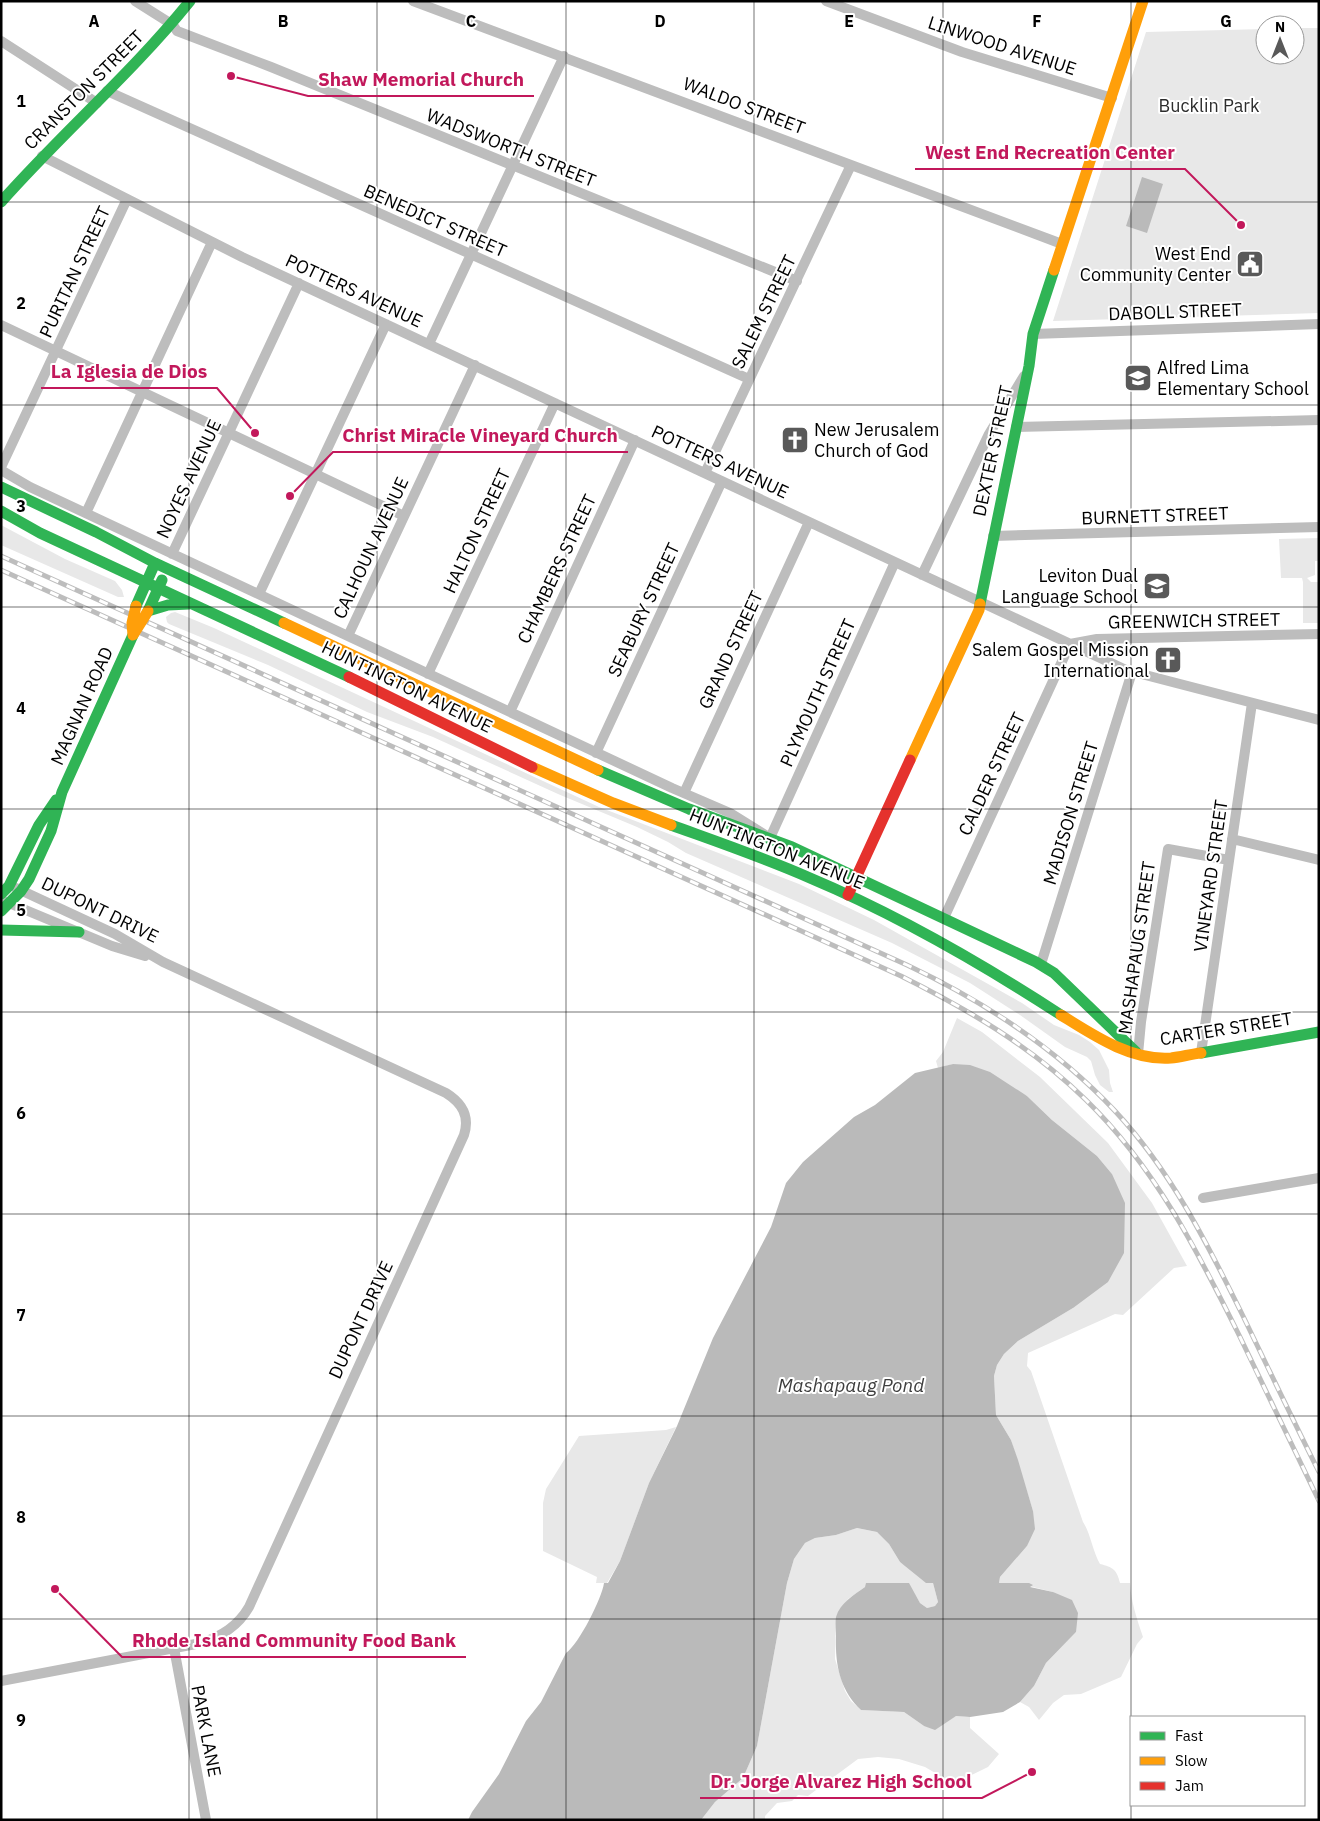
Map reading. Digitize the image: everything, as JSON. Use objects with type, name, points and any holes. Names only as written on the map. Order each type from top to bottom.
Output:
[{"type":"main road","name":"CRANSTON STREET","points":[[1,202],[42,156],[157,43],[190,1]]},
{"type":"main road","name":"DEXTER STREET","points":[[848,895],[979,610],[1029,366],[1033,334],[1143,1]]},
{"type":"main road","name":"HUNTINGTON AVENUE","points":[[1,488],[89,529],[167,569],[586,765],[680,806],[770,838],[808,854],[1041,964],[1101,1016],[1138,1054]]},
{"type":"main road","name":"HUNTINGTON AVENUE","points":[[1,511],[40,533],[353,679],[587,792],[629,810],[774,863],[848,895],[922,932],[1104,1040],[1138,1054]]},
{"type":"main road","name":"MAGNAN ROAD","points":[[134,635],[132,623],[136,606],[155,563]]},
{"type":"main road","name":"MAGNAN ROAD","points":[[21,891],[29,879],[51,831],[62,792],[134,635],[148,611],[167,569]]},
{"type":"main road","points":[[148,611],[173,605],[192,604]]},
{"type":"main road","name":"MAGNAN ROAD","points":[[5,890],[39,825],[62,792]]},
{"type":"main road","name":"DUPONT DRIVE","points":[[4,905],[21,891]]},
{"type":"main road","points":[[1,930],[79,932]]},
{"type":"main road","name":"CARTER STREET","points":[[1138,1054],[1153,1058],[1166,1058],[1319,1032]]},
{"type":"street","name":"WADSWORTH STREET","points":[[134,1],[173,25],[178,31],[797,281]]},
{"type":"street","name":"WALDO STREET","points":[[413,1],[1062,244]]},
{"type":"street","name":"LINWOOD AVENUE","points":[[826,1],[962,52],[1112,98]]},
{"type":"street","points":[[1,41],[97,103]]},
{"type":"street","points":[[429,344],[564,56]]},
{"type":"street","name":"BENEDICT STREET","points":[[107,91],[750,380]]},
{"type":"street","name":"POTTERS AVENUE","points":[[42,156],[212,242],[1132,672],[1319,720]]},
{"type":"street","name":"SALEM STREET","points":[[706,473],[852,165]]},
{"type":"street","name":"PURITAN STREET","points":[[1,469],[127,198]]},
{"type":"street","points":[[86,513],[212,242]]},
{"type":"street","name":"NOYES AVENUE","points":[[172,554],[299,283]]},
{"type":"street","points":[[259,594],[386,324]]},
{"type":"street","name":"DABOLL STREET","points":[[1033,334],[1319,324]]},
{"type":"street","points":[[1,325],[404,516]]},
{"type":"street","name":"CALHOUN AVENUE","points":[[348,636],[475,365]]},
{"type":"street","points":[[922,574],[989,434],[1029,366]]},
{"type":"street","name":"HALTON STREET","points":[[428,674],[555,403]]},
{"type":"street","points":[[1016,427],[1319,420]]},
{"type":"street","name":"CHAMBERS STREET","points":[[510,712],[635,440]]},
{"type":"street","name":"HUNTINGTON AVENUE","points":[[1,469],[30,487],[730,813],[770,838]]},
{"type":"street","name":"SEABURY STREET","points":[[596,752],[722,481]]},
{"type":"street","name":"GRAND STREET","points":[[684,793],[809,522]]},
{"type":"street","name":"BURNETT STREET","points":[[993,536],[1319,528]]},
{"type":"street","name":"PLYMOUTH STREET","points":[[770,838],[896,562]]},
{"type":"street","name":"GREENWICH STREET","points":[[1070,644],[1097,639],[1319,634]]},
{"type":"street","name":"CALDER STREET","points":[[944,918],[1070,644]]},
{"type":"street","name":"MADISON STREET","points":[[1041,964],[1132,672]]},
{"type":"street","name":"VINEYARD STREET","points":[[1201,1053],[1252,703]]},
{"type":"street","points":[[1232,839],[1319,860]]},
{"type":"street","name":"MASHAPAUG STREET","points":[[1138,1054],[1141,1022],[1168,848],[1230,860]]},
{"type":"street","name":"DUPONT DRIVE","points":[[1,1682],[201,1643],[219,1636],[235,1626],[249,1607],[454,1160],[467,1122],[462,1107],[446,1093],[163,962],[115,934],[21,891],[5,890]]},
{"type":"street","name":"DUPONT DRIVE","points":[[4,905],[112,946],[163,962]]},
{"type":"street","points":[[1203,1198],[1319,1178]]},
{"type":"street","name":"PARK LANE","points":[[174,1648],[206,1820]]},
{"type":"green space","name":"Bucklin Park","points":[[1305,28],[1319,28],[1319,313],[1053,321],[1146,32],[1255,29],[1255,65],[1305,65]]},
{"type":"green space","points":[[1,525],[65,559],[115,581],[122,590],[124,597],[118,597],[1,545]]},
{"type":"green space","points":[[1319,538],[1319,561],[1315,561],[1315,575],[1307,578],[1311,582],[1319,582],[1319,623],[1303,623],[1302,578],[1281,578],[1279,539]]},
{"type":"green space","points":[[175,612],[214,628],[599,807],[799,884],[874,920],[1022,1003],[1054,1025],[1079,1035],[1090,1042],[1099,1050],[1109,1070],[1113,1092],[1109,1092],[1100,1085],[1091,1061],[1087,1057],[1065,1047],[970,983],[892,943],[686,853],[637,827],[558,794],[433,737],[367,712],[268,665],[169,624],[166,617]]},
{"type":"green space","points":[[957,1018],[982,1032],[1040,1077],[1108,1143],[1152,1203],[1187,1266],[1174,1268],[1123,1315],[1115,1314],[1028,1353],[1027,1366],[1031,1371],[1083,1522],[1100,1564],[1114,1570],[1120,1583],[1130,1583],[1133,1604],[1143,1637],[1137,1644],[1121,1677],[1081,1694],[1064,1695],[1053,1703],[1039,1720],[1029,1707],[1020,1702],[1034,1686],[1046,1663],[1076,1632],[1053,1592],[1029,1586],[1028,1583],[999,1583],[1000,1577],[1027,1546],[1033,1511],[1011,1440],[996,1415],[994,1376],[997,1365],[1004,1354],[1018,1341],[1073,1308],[1112,1174],[1097,1156],[1052,1120],[1027,1096],[953,1064],[938,1068],[936,1061],[943,1052]]},
{"type":"green space","points":[[676,1427],[649,1483],[620,1561],[607,1583],[596,1583],[597,1577],[543,1551],[543,1503],[546,1489],[579,1436],[666,1430]]},
{"type":"green space","points":[[857,1528],[877,1532],[889,1544],[900,1562],[933,1583],[938,1602],[935,1606],[927,1608],[920,1603],[908,1583],[865,1587],[848,1599],[836,1617],[835,1659],[845,1691],[851,1701],[861,1710],[904,1712],[924,1726],[956,1716],[970,1717],[970,1728],[999,1754],[988,1767],[947,1787],[937,1774],[925,1767],[899,1759],[878,1757],[858,1759],[808,1796],[798,1795],[792,1801],[777,1803],[765,1816],[765,1820],[701,1820],[715,1802],[743,1778],[757,1746],[787,1583],[794,1559],[805,1543],[815,1538],[836,1535]]},
{"type":"water","points":[[1142,177],[1163,184],[1147,233],[1126,226]]},
{"type":"water","name":"Mashapaug Pond","points":[[953,1064],[970,1065],[990,1072],[1027,1096],[1052,1120],[1097,1156],[1112,1174],[1125,1203],[1124,1253],[1108,1282],[1073,1308],[1018,1341],[1004,1354],[997,1365],[994,1376],[996,1415],[1011,1440],[1018,1460],[1033,1511],[1035,1529],[1027,1546],[1000,1577],[999,1583],[1029,1583],[1033,1585],[1030,1587],[1053,1592],[1072,1600],[1078,1613],[1076,1632],[1046,1663],[1034,1686],[1020,1702],[1003,1712],[970,1717],[956,1716],[935,1730],[924,1726],[904,1712],[861,1710],[848,1694],[840,1676],[836,1647],[836,1617],[838,1612],[848,1600],[865,1587],[866,1583],[909,1583],[920,1603],[927,1608],[935,1606],[938,1602],[933,1583],[926,1583],[900,1562],[889,1544],[877,1532],[857,1528],[836,1535],[815,1538],[805,1543],[794,1559],[787,1583],[757,1746],[743,1778],[715,1802],[701,1820],[468,1820],[499,1774],[526,1721],[541,1702],[566,1653],[583,1631],[599,1599],[604,1583],[608,1583],[620,1561],[649,1483],[677,1426],[713,1338],[771,1227],[786,1183],[803,1162],[854,1117],[875,1105],[915,1073]]},
{"type":"railway","points":[[1,556],[907,965],[936,979],[1018,1028],[1069,1067],[1115,1111],[1154,1158],[1171,1183],[1216,1262],[1319,1472]]},
{"type":"railway","points":[[1,570],[901,976],[951,1002],[1022,1046],[1086,1100],[1111,1126],[1154,1182],[1191,1242],[1208,1274],[1319,1501]]},
{"type":"traffic: fast","points":[[1,202],[145,53],[190,1]]},
{"type":"traffic: fast","points":[[980,604],[1029,366],[1033,334],[1054,270]]},
{"type":"traffic: fast","points":[[1,487],[96,532],[155,563],[284,623]]},
{"type":"traffic: fast","points":[[1,511],[40,533],[349,677]]},
{"type":"traffic: fast","points":[[136,606],[155,563]]},
{"type":"traffic: fast","points":[[148,611],[162,580]]},
{"type":"traffic: fast","points":[[148,611],[168,605],[189,604]]},
{"type":"traffic: fast","points":[[1,911],[21,891],[29,879],[51,831],[62,792],[133,635]]},
{"type":"traffic: fast","points":[[598,770],[689,809],[792,847],[1036,962],[1054,973],[1136,1052]]},
{"type":"traffic: fast","points":[[1,894],[9,886],[39,825],[56,800]]},
{"type":"traffic: fast","points":[[671,825],[741,850],[843,892],[907,924],[970,959],[1061,1015]]},
{"type":"traffic: fast","points":[[1,930],[79,932]]},
{"type":"traffic: fast","points":[[1201,1053],[1319,1032]]},
{"type":"traffic: slow","points":[[1054,270],[1143,1]]},
{"type":"traffic: slow","points":[[910,760],[979,610],[980,604]]},
{"type":"traffic: slow","points":[[133,635],[132,623],[136,606]]},
{"type":"traffic: slow","points":[[133,635],[148,611]]},
{"type":"traffic: slow","points":[[284,623],[598,770]]},
{"type":"traffic: slow","points":[[532,767],[613,803],[671,825]]},
{"type":"traffic: slow","points":[[1061,1015],[1099,1038],[1127,1051],[1141,1055],[1171,1058],[1201,1053]]},
{"type":"traffic: jam","points":[[349,677],[532,767]]},
{"type":"traffic: jam","points":[[848,895],[910,760]]},
{"type":"place","name":"Shaw Memorial Church","points":[[231,76]]},
{"type":"place","name":"West End Recreation Center","points":[[1241,225]]},
{"type":"place","name":"West End Community Center","points":[[1250,264]]},
{"type":"place","name":"Alfred Lima Elementary School","points":[[1138,378]]},
{"type":"place","name":"La Iglesia de Dios","points":[[255,433]]},
{"type":"place","name":"New Jerusalem Church of God","points":[[795,440]]},
{"type":"place","name":"Christ Miracle Vineyard Church","points":[[290,496]]},
{"type":"place","name":"Leviton Dual Language School","points":[[1157,586]]},
{"type":"place","name":"Salem Gospel Mission International","points":[[1168,660]]},
{"type":"place","name":"Rhode Island Community Food Bank","points":[[55,1589]]},
{"type":"place","name":"Dr. Jorge Alvarez High School","points":[[1032,1772]]}]
